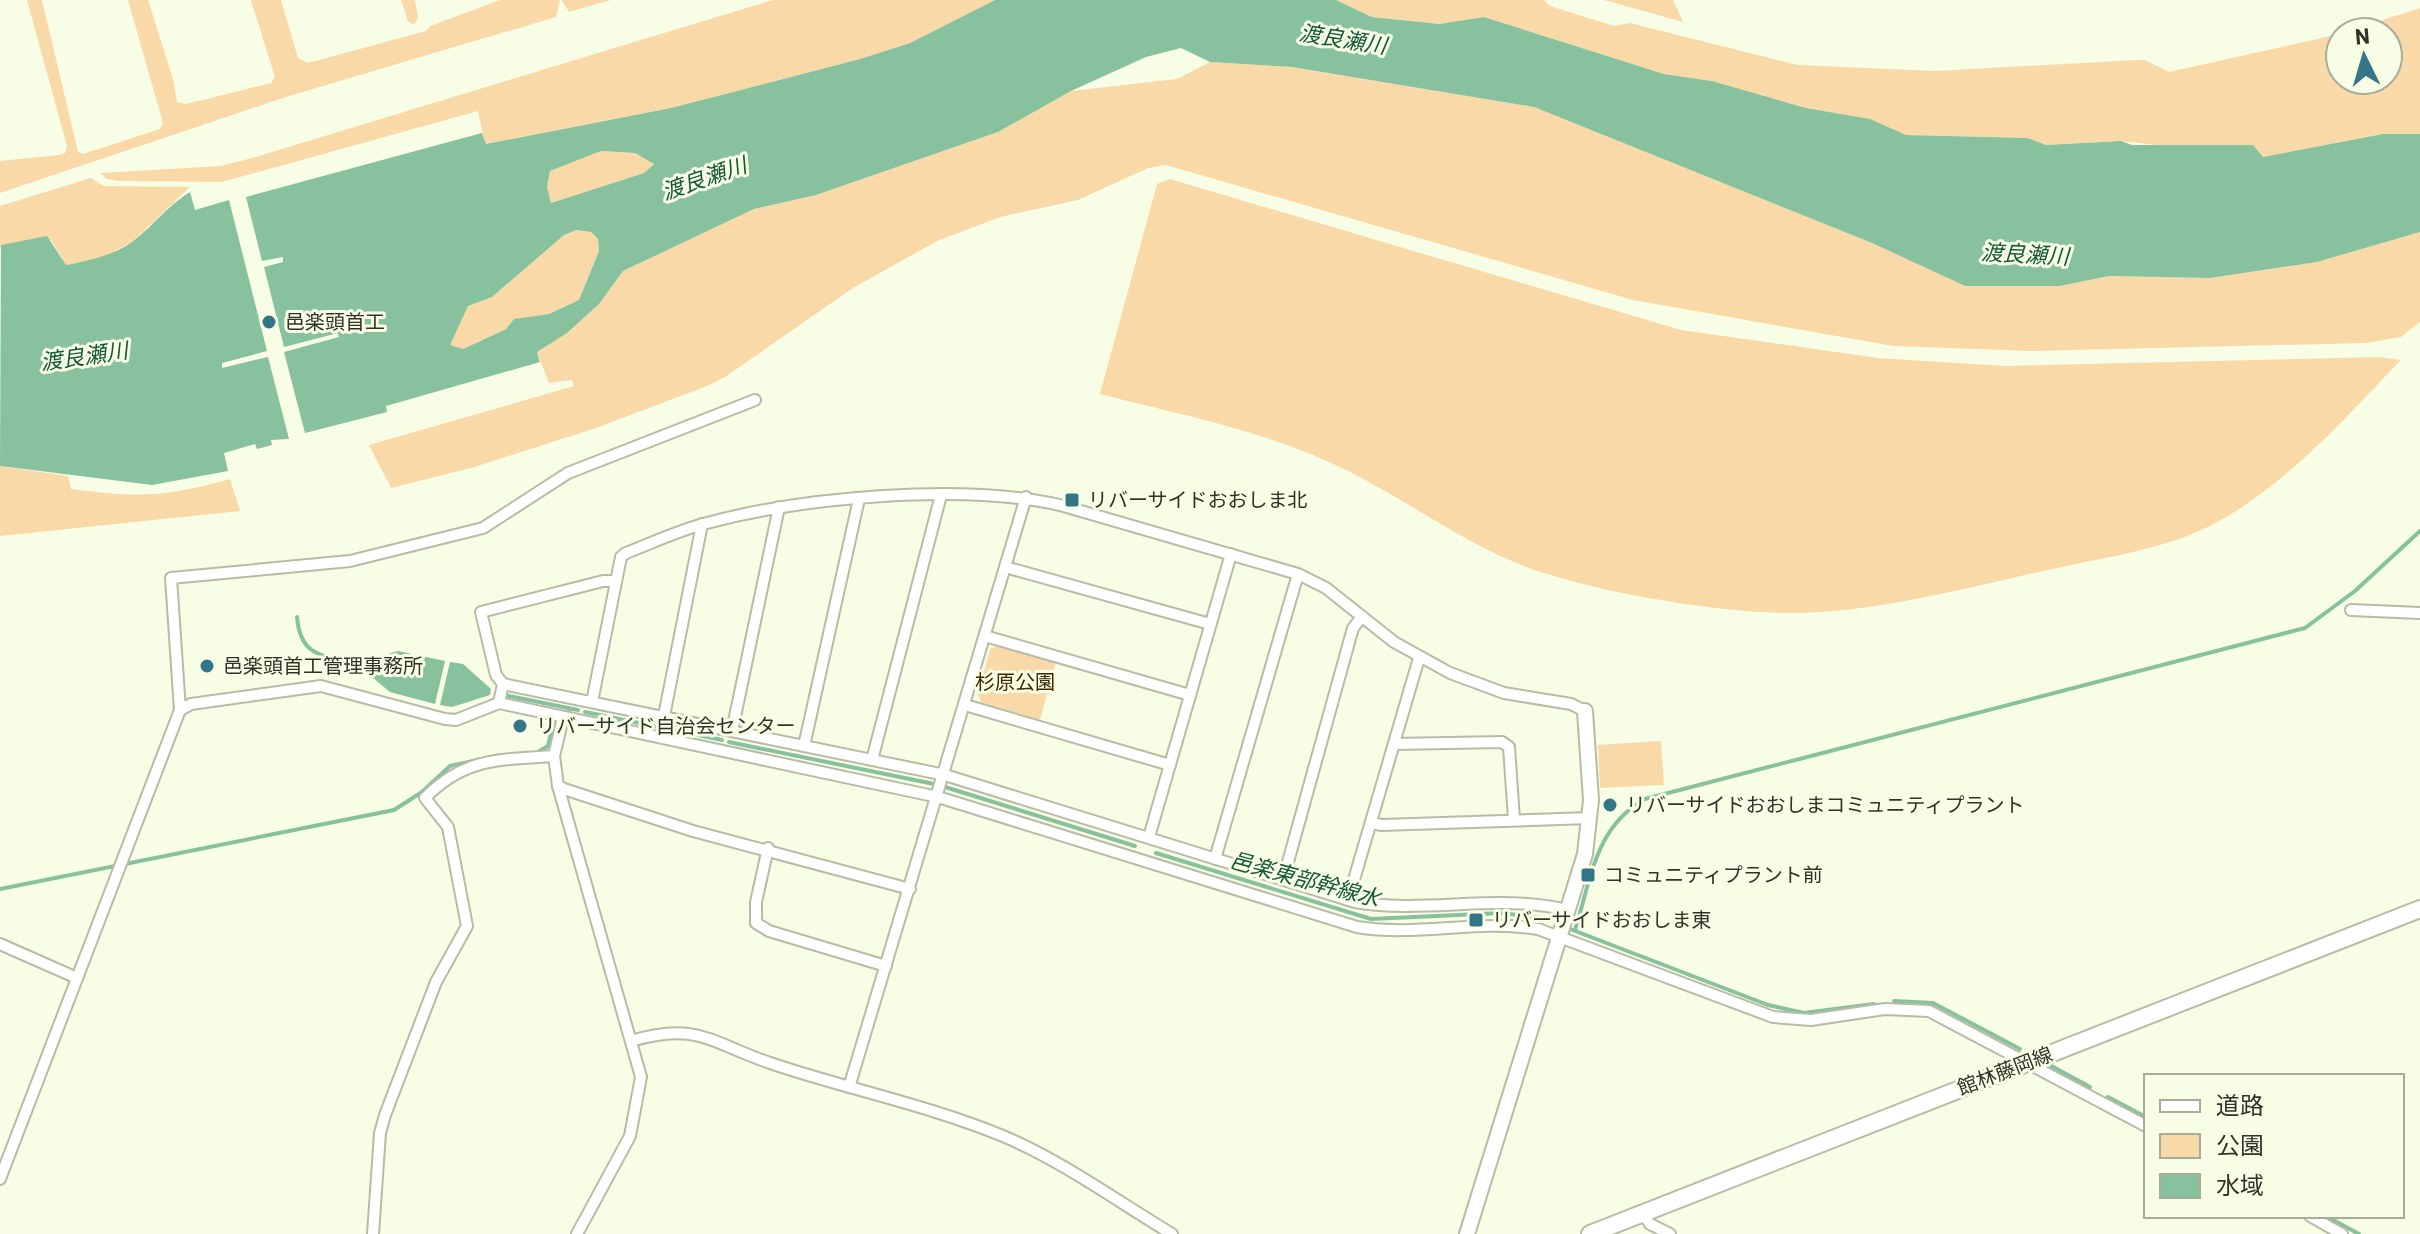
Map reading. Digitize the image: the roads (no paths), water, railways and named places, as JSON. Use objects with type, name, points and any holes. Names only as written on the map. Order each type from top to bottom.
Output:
[{"type":"main road","name":"館林藤岡線","points":[[1590,1234],[2420,909]]},
{"type":"street","points":[[0,1179],[180,710],[171,578],[350,561],[483,528],[568,473],[755,400]]},
{"type":"street","points":[[872,760],[941,495]]},
{"type":"street","points":[[592,702],[621,557],[626,553],[702,524],[779,507],[941,495],[1026,497],[1298,574],[1326,588],[1361,618],[1419,658],[1484,687],[1571,704],[1585,711],[1590,818],[1585,854],[1467,1234]]},
{"type":"street","points":[[850,1084],[1026,497]]},
{"type":"street","points":[[804,746],[859,499]]},
{"type":"street","points":[[732,731],[779,507]]},
{"type":"street","points":[[664,716],[702,524]]},
{"type":"street","points":[[1149,837],[1231,554]]},
{"type":"street","points":[[1005,567],[1210,624]]},
{"type":"street","points":[[1215,859],[1298,574]]},
{"type":"street","points":[[616,581],[603,581],[481,612],[496,675],[503,684],[945,775],[1348,900],[1387,907],[1524,902],[1568,910]]},
{"type":"street","points":[[2351,610],[2420,613]]},
{"type":"street","points":[[1283,880],[1353,628],[1361,618]]},
{"type":"street","points":[[985,636],[1190,695]]},
{"type":"street","points":[[1348,900],[1419,658]]},
{"type":"street","points":[[499,703],[503,684]]},
{"type":"street","points":[[180,710],[191,704],[311,685],[445,719],[456,720],[499,703],[938,797],[1357,927],[1387,931],[1523,926],[1560,936],[1773,1017],[1811,1020],[1885,1009],[1929,1011],[2144,1125]]},
{"type":"street","points":[[965,705],[1170,765]]},
{"type":"street","points":[[563,718],[554,756],[558,786],[641,1077],[630,1136],[577,1234]]},
{"type":"street","points":[[1394,744],[1502,742],[1509,747],[1514,819]]},
{"type":"street","points":[[373,1234],[380,1133],[385,1115],[436,982],[467,926],[448,827],[425,798],[450,774],[470,767],[554,756]]},
{"type":"street","points":[[558,786],[693,831],[768,848],[910,889]]},
{"type":"street","points":[[1371,823],[1590,818]]},
{"type":"street","points":[[768,848],[756,902],[756,923],[769,931],[886,966]]},
{"type":"street","points":[[0,944],[77,978]]},
{"type":"street","points":[[631,1041],[676,1031],[693,1032],[771,1064],[850,1084],[1013,1141],[1172,1234]]},
{"type":"street","points":[[1643,1214],[1650,1224],[1670,1234]]},
{"type":"street","points":[[2314,1218],[2342,1234]]},
{"type":"water","name":"渡良瀬川","points":[[995,0],[1336,0],[1372,17],[1439,24],[1484,17],[1664,74],[1712,81],[1806,108],[1870,119],[1906,135],[2027,138],[2046,145],[2121,141],[2132,145],[2253,145],[2263,157],[2383,134],[2420,134],[2420,232],[2317,262],[2210,278],[2109,276],[2060,286],[1965,286],[1872,243],[1534,107],[1292,67],[1210,62],[1181,48],[1146,57],[1071,91],[998,132],[816,195],[754,209],[623,271],[599,304],[567,333],[537,352],[540,362],[386,406],[387,412],[305,433],[284,352],[339,337],[338,333],[284,347],[264,267],[283,262],[283,257],[262,261],[246,197],[482,133],[486,144],[671,108],[910,43]],"holes":[[[601,151],[635,153],[654,164],[644,173],[551,203],[547,187],[550,171]],[[576,230],[591,232],[598,239],[599,251],[579,300],[549,314],[514,319],[506,329],[463,349],[450,345],[468,306],[492,297],[564,235]]]},
{"type":"water","name":"渡良瀬川","points":[[190,192],[195,210],[229,200],[267,351],[222,363],[222,368],[268,357],[289,439],[271,440],[272,445],[257,449],[255,444],[224,453],[228,471],[152,485],[0,466],[1,245],[47,236],[66,265],[92,259],[117,251],[132,242]]},
{"type":"water","points":[[398,651],[445,661],[435,704],[390,692],[360,667],[361,662]]},
{"type":"water","points":[[450,662],[463,664],[491,689],[490,695],[452,707],[440,705]]},
{"type":"waterway","points":[[1575,930],[1605,839],[1615,824],[1645,799],[2305,628],[2355,591],[2420,531]]},
{"type":"waterway","name":"邑楽東部幹線水","points":[[297,617],[302,637],[311,650],[346,661]]},
{"type":"waterway","name":"邑楽東部幹線水","points":[[504,695],[578,710]]},
{"type":"waterway","points":[[538,752],[548,746],[553,725],[563,727],[570,709]]},
{"type":"waterway","name":"邑楽東部幹線水","points":[[585,712],[722,740]]},
{"type":"waterway","name":"邑楽東部幹線水","points":[[729,742],[934,784]]},
{"type":"waterway","points":[[0,889],[394,810],[422,792],[450,766],[501,755]]},
{"type":"waterway","name":"邑楽東部幹線水","points":[[945,787],[1135,846]]},
{"type":"waterway","name":"邑楽東部幹線水","points":[[1156,853],[1371,919],[1501,913],[1544,918]]},
{"type":"waterway","name":"邑楽東部幹線水","points":[[1570,929],[1768,1005],[1804,1013],[1874,1004]]},
{"type":"waterway","name":"邑楽東部幹線水","points":[[1894,1001],[1933,1003],[2020,1049]]},
{"type":"waterway","name":"邑楽東部幹線水","points":[[2044,1062],[2090,1087]]},
{"type":"waterway","name":"邑楽東部幹線水","points":[[2108,1097],[2144,1116]]},
{"type":"waterway","name":"邑楽東部幹線水","points":[[2330,1218],[2359,1234]]},
{"type":"place","name":"邑楽頭首工","points":[[269,322]]},
{"type":"place","name":"リバーサイドおおしま北","points":[[1072,500]]},
{"type":"place","name":"邑楽頭首工管理事務所","points":[[207,666]]},
{"type":"place","name":"リバーサイド自治会センター","points":[[520,726]]},
{"type":"place","name":"リバーサイドおおしまコミュニティプラント","points":[[1610,805]]},
{"type":"place","name":"コミュニティプラント前","points":[[1588,875]]},
{"type":"place","name":"リバーサイドおおしま東","points":[[1476,920]]},
{"type":"park label","name":"杉原公園","points":[[1015,682]]}]
